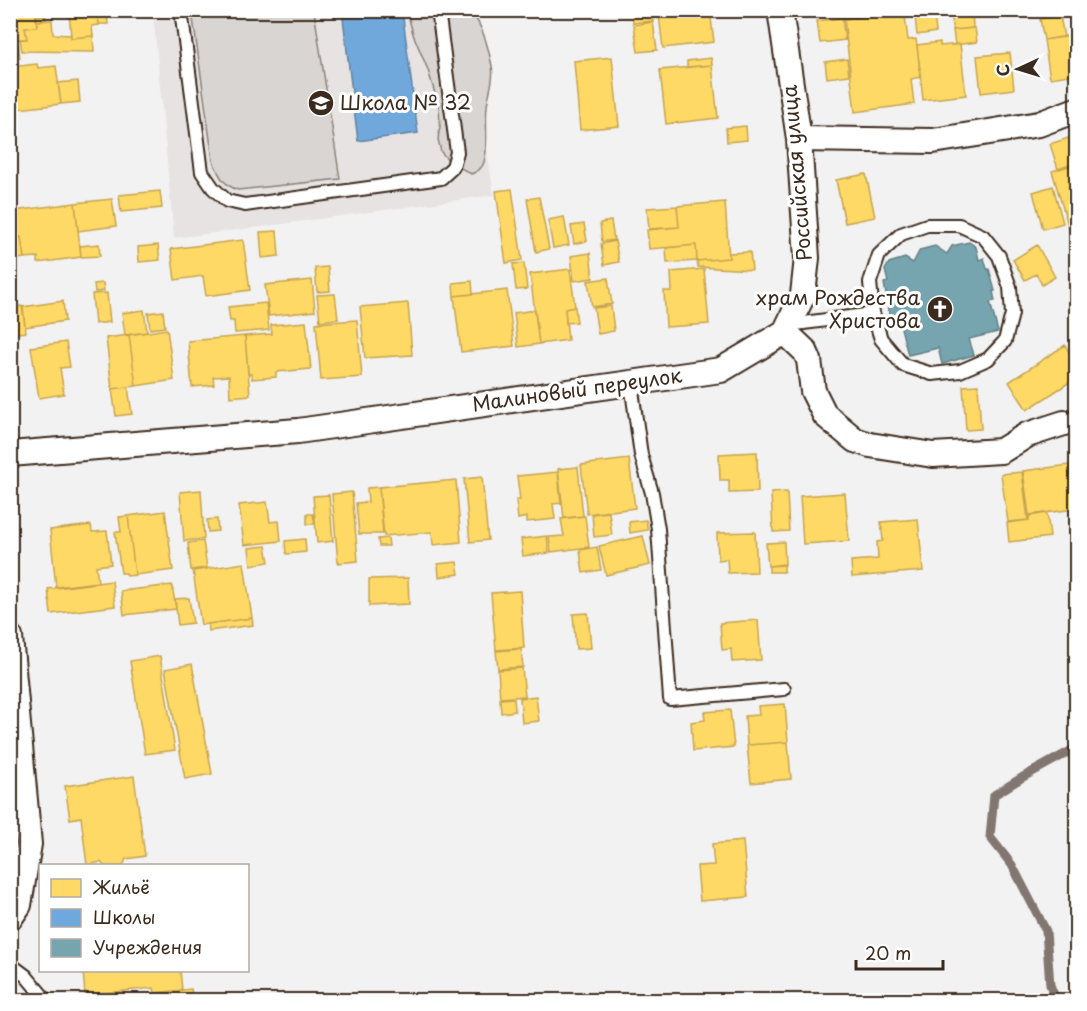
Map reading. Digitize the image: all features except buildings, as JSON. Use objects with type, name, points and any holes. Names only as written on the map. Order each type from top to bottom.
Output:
[{"type":"street","name":"Российская улица","points":[[780,10],[799,139],[807,258],[803,295],[786,328]]},
{"type":"street","points":[[799,139],[933,141],[1039,124],[1077,110]]},
{"type":"street","points":[[786,328],[805,351],[809,360],[813,391],[825,415],[855,440],[870,445],[933,455],[1001,451],[1027,435],[1070,422]]},
{"type":"street","name":"Малиновый переулок","points":[[10,454],[298,431],[721,370],[786,328]]},
{"type":"street","points":[[10,637],[28,844],[19,905],[10,918]]},
{"type":"lane","points":[[181,10],[202,172],[213,188],[227,201],[245,205],[441,178],[453,167],[457,152],[438,10]]},
{"type":"lane","points":[[927,225],[959,225],[983,236],[999,256],[1010,287],[1012,314],[1005,341],[988,360],[960,371],[932,374],[903,365],[881,339],[873,314],[870,282],[879,255],[901,234],[927,225]]},
{"type":"lane","points":[[786,328],[873,314]]},
{"type":"lane","points":[[631,383],[641,455],[652,493],[658,529],[670,699],[784,689]]},
{"type":"lane","points":[[10,964],[26,976],[46,1000]]},
{"type":"shaded area","name":"Школа № 32","points":[[153,11],[465,11],[494,195],[174,238]]},
{"type":"shaded area","points":[[192,11],[314,11],[340,179],[238,190],[222,179],[213,161]]},
{"type":"shaded area","points":[[407,11],[471,11],[482,30],[493,76],[487,107],[487,142],[484,162],[479,170],[471,174],[449,161],[441,152],[438,139],[439,107]]},
{"type":"waterway","points":[[1056,1000],[1050,985],[1046,931],[1012,865],[990,837],[994,795],[1076,748]]},
{"type":"place","name":"Школа № 32","points":[[321,103]]},
{"type":"place","name":"храм Рождества Христова","points":[[940,309]]}]
